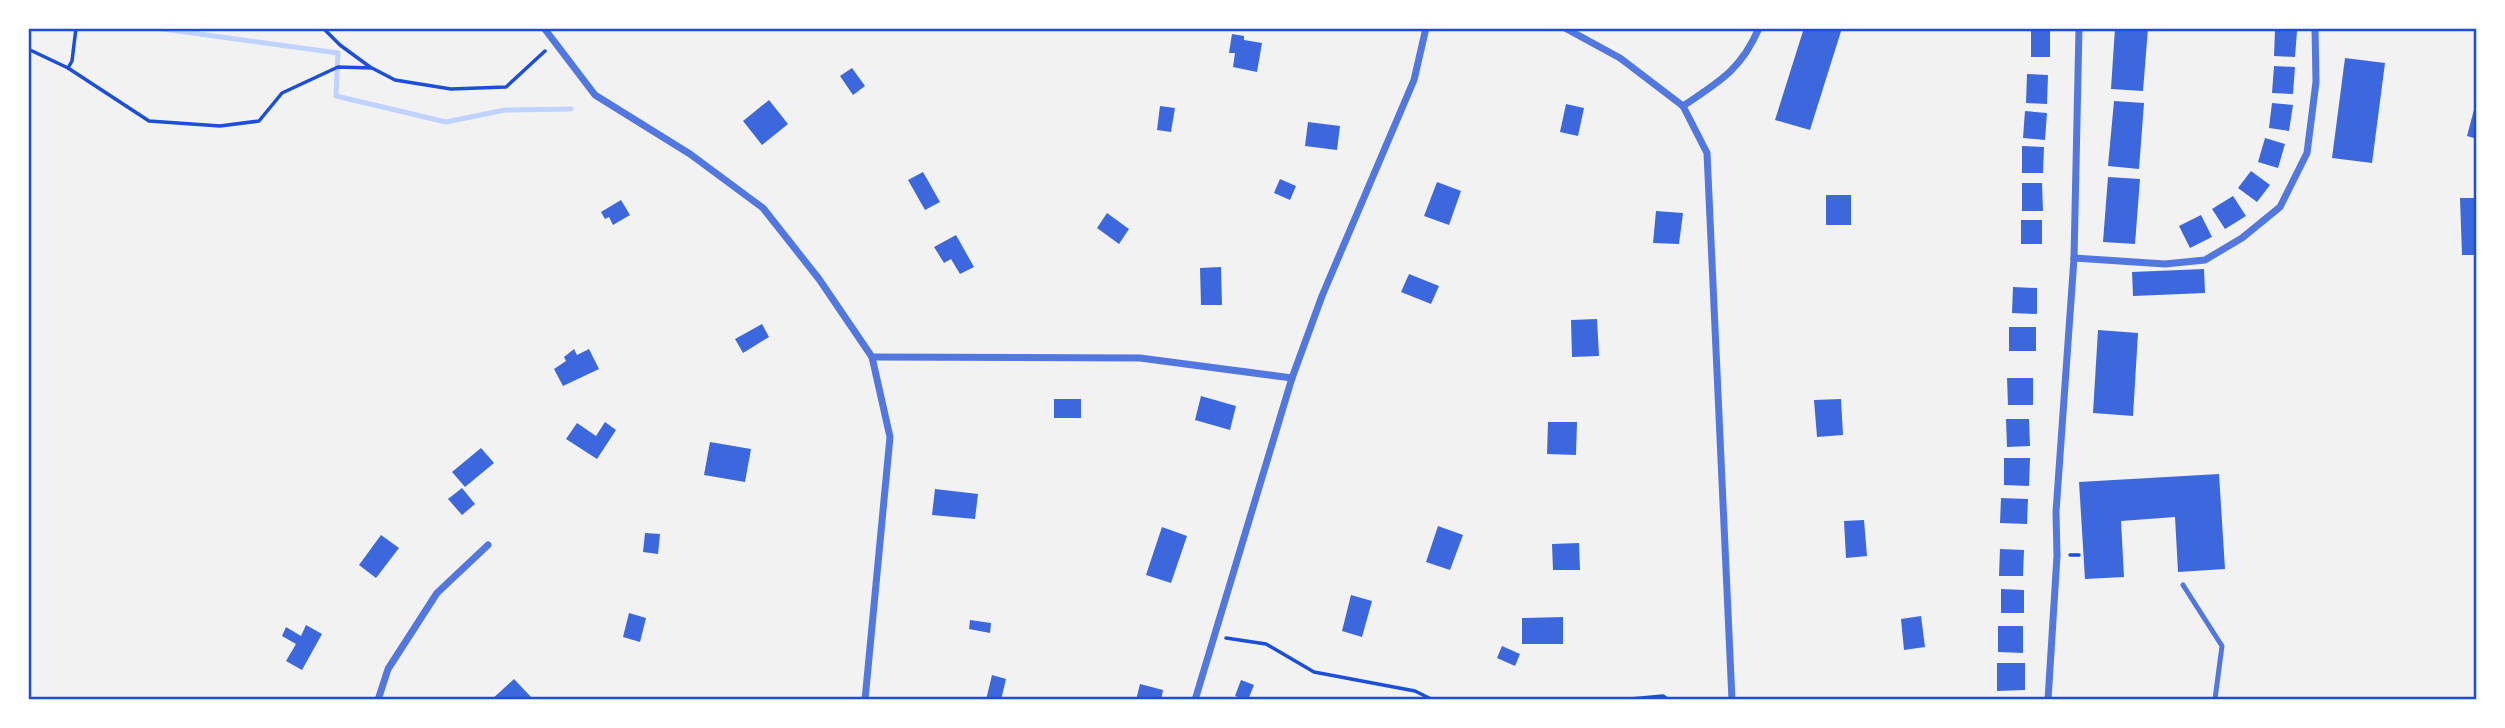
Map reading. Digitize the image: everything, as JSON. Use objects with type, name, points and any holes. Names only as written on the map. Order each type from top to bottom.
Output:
[{"type":"street","points":[[544,28],[595,95],[690,153],[763,208],[818,279],[872,357],[890,437],[865,700]]},
{"type":"street","points":[[1195,700],[1292,378],[1322,296],[1415,80],[1426,28]]},
{"type":"street","points":[[1565,28],[1620,58],[1683,106],[1707,153],[1732,700]]},
{"type":"street","points":[[1683,106],[1728,76],[1751,47],[1759,28]]},
{"type":"street","points":[[2048,700],[2057,555],[2056,512],[2074,258],[2079,28]]},
{"type":"street","points":[[2074,258],[2165,264],[2205,260],[2242,238],[2280,207],[2307,153],[2316,82],[2315,28]]},
{"type":"street","points":[[872,357],[1140,358],[1292,378]]},
{"type":"street","points":[[378,700],[388,669],[437,593],[488,545]]},
{"type":"lane","points":[[2183,585],[2222,646],[2213,700]]},
{"type":"path","points":[[68,68],[72,61],[76,28]]},
{"type":"path","points":[[323,28],[340,45],[372,68],[395,80],[451,89],[506,87],[555,43]]},
{"type":"path","points":[[28,50],[68,68],[149,121],[220,126],[259,121],[282,93],[338,67],[372,68]]},
{"type":"path","points":[[1214,637],[1266,645],[1314,672],[1415,691],[1433,700]]},
{"type":"path","points":[[1619,700],[1663,696],[1669,700]]},
{"type":"building","points":[[1804,28],[1842,28],[1810,130],[1775,120]]},
{"type":"building","points":[[2115,28],[2148,28],[2143,91],[2111,89]]},
{"type":"building","points":[[2031,30],[2050,30],[2050,57],[2031,57]]},
{"type":"building","points":[[2275,30],[2297,31],[2295,57],[2274,56]]},
{"type":"building","points":[[1232,34],[1244,36],[1244,40],[1262,43],[1257,72],[1233,67],[1235,53],[1229,53]]},
{"type":"building","points":[[2345,58],[2385,63],[2372,163],[2332,158]]},
{"type":"building","points":[[2274,66],[2295,67],[2293,94],[2272,93]]},
{"type":"building","points":[[852,68],[865,86],[853,95],[840,76]]},
{"type":"building","points":[[2027,74],[2048,75],[2047,104],[2026,103]]},
{"type":"building","points":[[769,100],[788,124],[762,145],[743,121]]},
{"type":"building","points":[[2114,101],[2144,103],[2139,169],[2108,166]]},
{"type":"building","points":[[2477,102],[2477,139],[2467,136]]},
{"type":"building","points":[[2272,103],[2293,105],[2289,131],[2269,128]]},
{"type":"building","points":[[1566,104],[1584,108],[1578,136],[1560,132]]},
{"type":"building","points":[[1160,106],[1175,108],[1171,132],[1157,130]]},
{"type":"building","points":[[2025,111],[2047,113],[2045,140],[2023,138]]},
{"type":"building","points":[[1308,122],[1340,126],[1337,150],[1305,146]]},
{"type":"building","points":[[2265,138],[2285,144],[2278,168],[2258,162]]},
{"type":"building","points":[[2022,146],[2044,147],[2043,173],[2022,173]]},
{"type":"building","points":[[2251,171],[2270,185],[2257,202],[2238,188]]},
{"type":"building","points":[[923,172],[940,202],[925,210],[908,180]]},
{"type":"building","points":[[2108,177],[2140,179],[2135,244],[2103,242]]},
{"type":"building","points":[[1280,179],[1296,186],[1290,200],[1274,193]]},
{"type":"building","points":[[1437,182],[1461,191],[1449,225],[1424,216]]},
{"type":"building","points":[[2022,183],[2042,183],[2043,211],[2022,211]]},
{"type":"building","points":[[1826,195],[1851,195],[1851,225],[1826,225]]},
{"type":"building","points":[[2233,196],[2246,216],[2225,229],[2212,209]]},
{"type":"building","points":[[2460,198],[2477,198],[2477,255],[2462,255]]},
{"type":"building","points":[[621,200],[630,215],[613,225],[609,217],[605,219],[601,212]]},
{"type":"building","points":[[1656,211],[1683,213],[1679,244],[1653,243]]},
{"type":"building","points":[[1107,213],[1129,229],[1119,244],[1097,228]]},
{"type":"building","points":[[2201,215],[2212,237],[2190,248],[2179,226]]},
{"type":"building","points":[[2021,220],[2042,220],[2042,244],[2021,244]]},
{"type":"building","points":[[956,235],[974,267],[960,274],[951,259],[944,263],[934,247]]},
{"type":"building","points":[[1221,267],[1222,305],[1201,305],[1200,268]]},
{"type":"building","points":[[2204,269],[2205,293],[2133,296],[2132,272]]},
{"type":"building","points":[[1409,274],[1439,286],[1431,304],[1401,292]]},
{"type":"building","points":[[2013,287],[2037,288],[2037,314],[2012,313]]},
{"type":"building","points":[[1597,319],[1599,356],[1572,357],[1571,320]]},
{"type":"building","points":[[762,324],[769,337],[743,353],[735,339]]},
{"type":"building","points":[[2009,327],[2036,327],[2036,351],[2009,351]]},
{"type":"building","points":[[2098,330],[2138,333],[2133,416],[2093,413]]},
{"type":"building","points":[[574,349],[577,355],[589,349],[599,369],[563,386],[554,369],[566,361],[564,357]]},
{"type":"building","points":[[2007,378],[2033,378],[2033,405],[2008,405]]},
{"type":"building","points":[[1201,396],[1236,406],[1230,430],[1195,420]]},
{"type":"building","points":[[1054,399],[1081,399],[1081,418],[1054,418]]},
{"type":"building","points":[[1841,399],[1843,435],[1817,437],[1814,400]]},
{"type":"building","points":[[2006,419],[2029,419],[2030,446],[2007,447]]},
{"type":"building","points":[[605,422],[616,430],[597,459],[566,439],[577,423],[596,436]]},
{"type":"building","points":[[1548,422],[1577,422],[1576,455],[1547,454]]},
{"type":"building","points":[[710,442],[751,449],[745,482],[704,475]]},
{"type":"building","points":[[481,448],[494,463],[465,487],[452,472]]},
{"type":"building","points":[[2004,458],[2030,458],[2029,486],[2004,485]]},
{"type":"building","points":[[2219,474],[2225,569],[2178,572],[2175,517],[2121,521],[2124,577],[2085,579],[2079,482]]},
{"type":"building","points":[[462,488],[475,504],[462,515],[448,499]]},
{"type":"building","points":[[935,489],[978,494],[975,519],[932,515]]},
{"type":"building","points":[[2001,498],[2028,499],[2027,524],[2000,523]]},
{"type":"building","points":[[1864,520],[1867,556],[1846,558],[1844,521]]},
{"type":"building","points":[[1438,526],[1463,535],[1450,570],[1426,562]]},
{"type":"building","points":[[1162,527],[1187,536],[1171,583],[1146,575]]},
{"type":"building","points":[[645,533],[660,534],[658,554],[643,552]]},
{"type":"building","points":[[381,535],[399,548],[376,578],[359,565]]},
{"type":"building","points":[[1579,543],[1580,570],[1553,570],[1552,544]]},
{"type":"building","points":[[2000,549],[2024,550],[2023,576],[1999,576]]},
{"type":"building","points":[[2001,589],[2024,590],[2024,613],[2001,613]]},
{"type":"building","points":[[1351,595],[1372,601],[1362,637],[1342,631]]},
{"type":"building","points":[[629,613],[646,618],[640,642],[623,637]]},
{"type":"building","points":[[1921,616],[1925,647],[1904,650],[1901,619]]},
{"type":"building","points":[[1563,617],[1563,644],[1522,644],[1522,618]]},
{"type":"building","points":[[970,620],[991,623],[990,633],[969,629]]},
{"type":"building","points":[[306,625],[322,634],[302,670],[286,661],[296,644],[282,636],[286,627],[301,636]]},
{"type":"building","points":[[1998,626],[2023,626],[2023,653],[1998,652]]},
{"type":"building","points":[[1502,646],[1520,654],[1515,666],[1497,658]]},
{"type":"building","points":[[1997,663],[2025,663],[2025,690],[1997,691]]},
{"type":"building","points":[[992,675],[1006,679],[1001,700],[986,700]]},
{"type":"building","points":[[514,679],[531,697],[529,700],[491,700]]},
{"type":"building","points":[[1241,680],[1254,685],[1248,700],[1235,696]]},
{"type":"building","points":[[1140,684],[1163,690],[1161,700],[1136,700]]},
{"type":"waterway","points":[[156,28],[338,53],[336,96],[446,122],[505,110],[571,109]]}]
